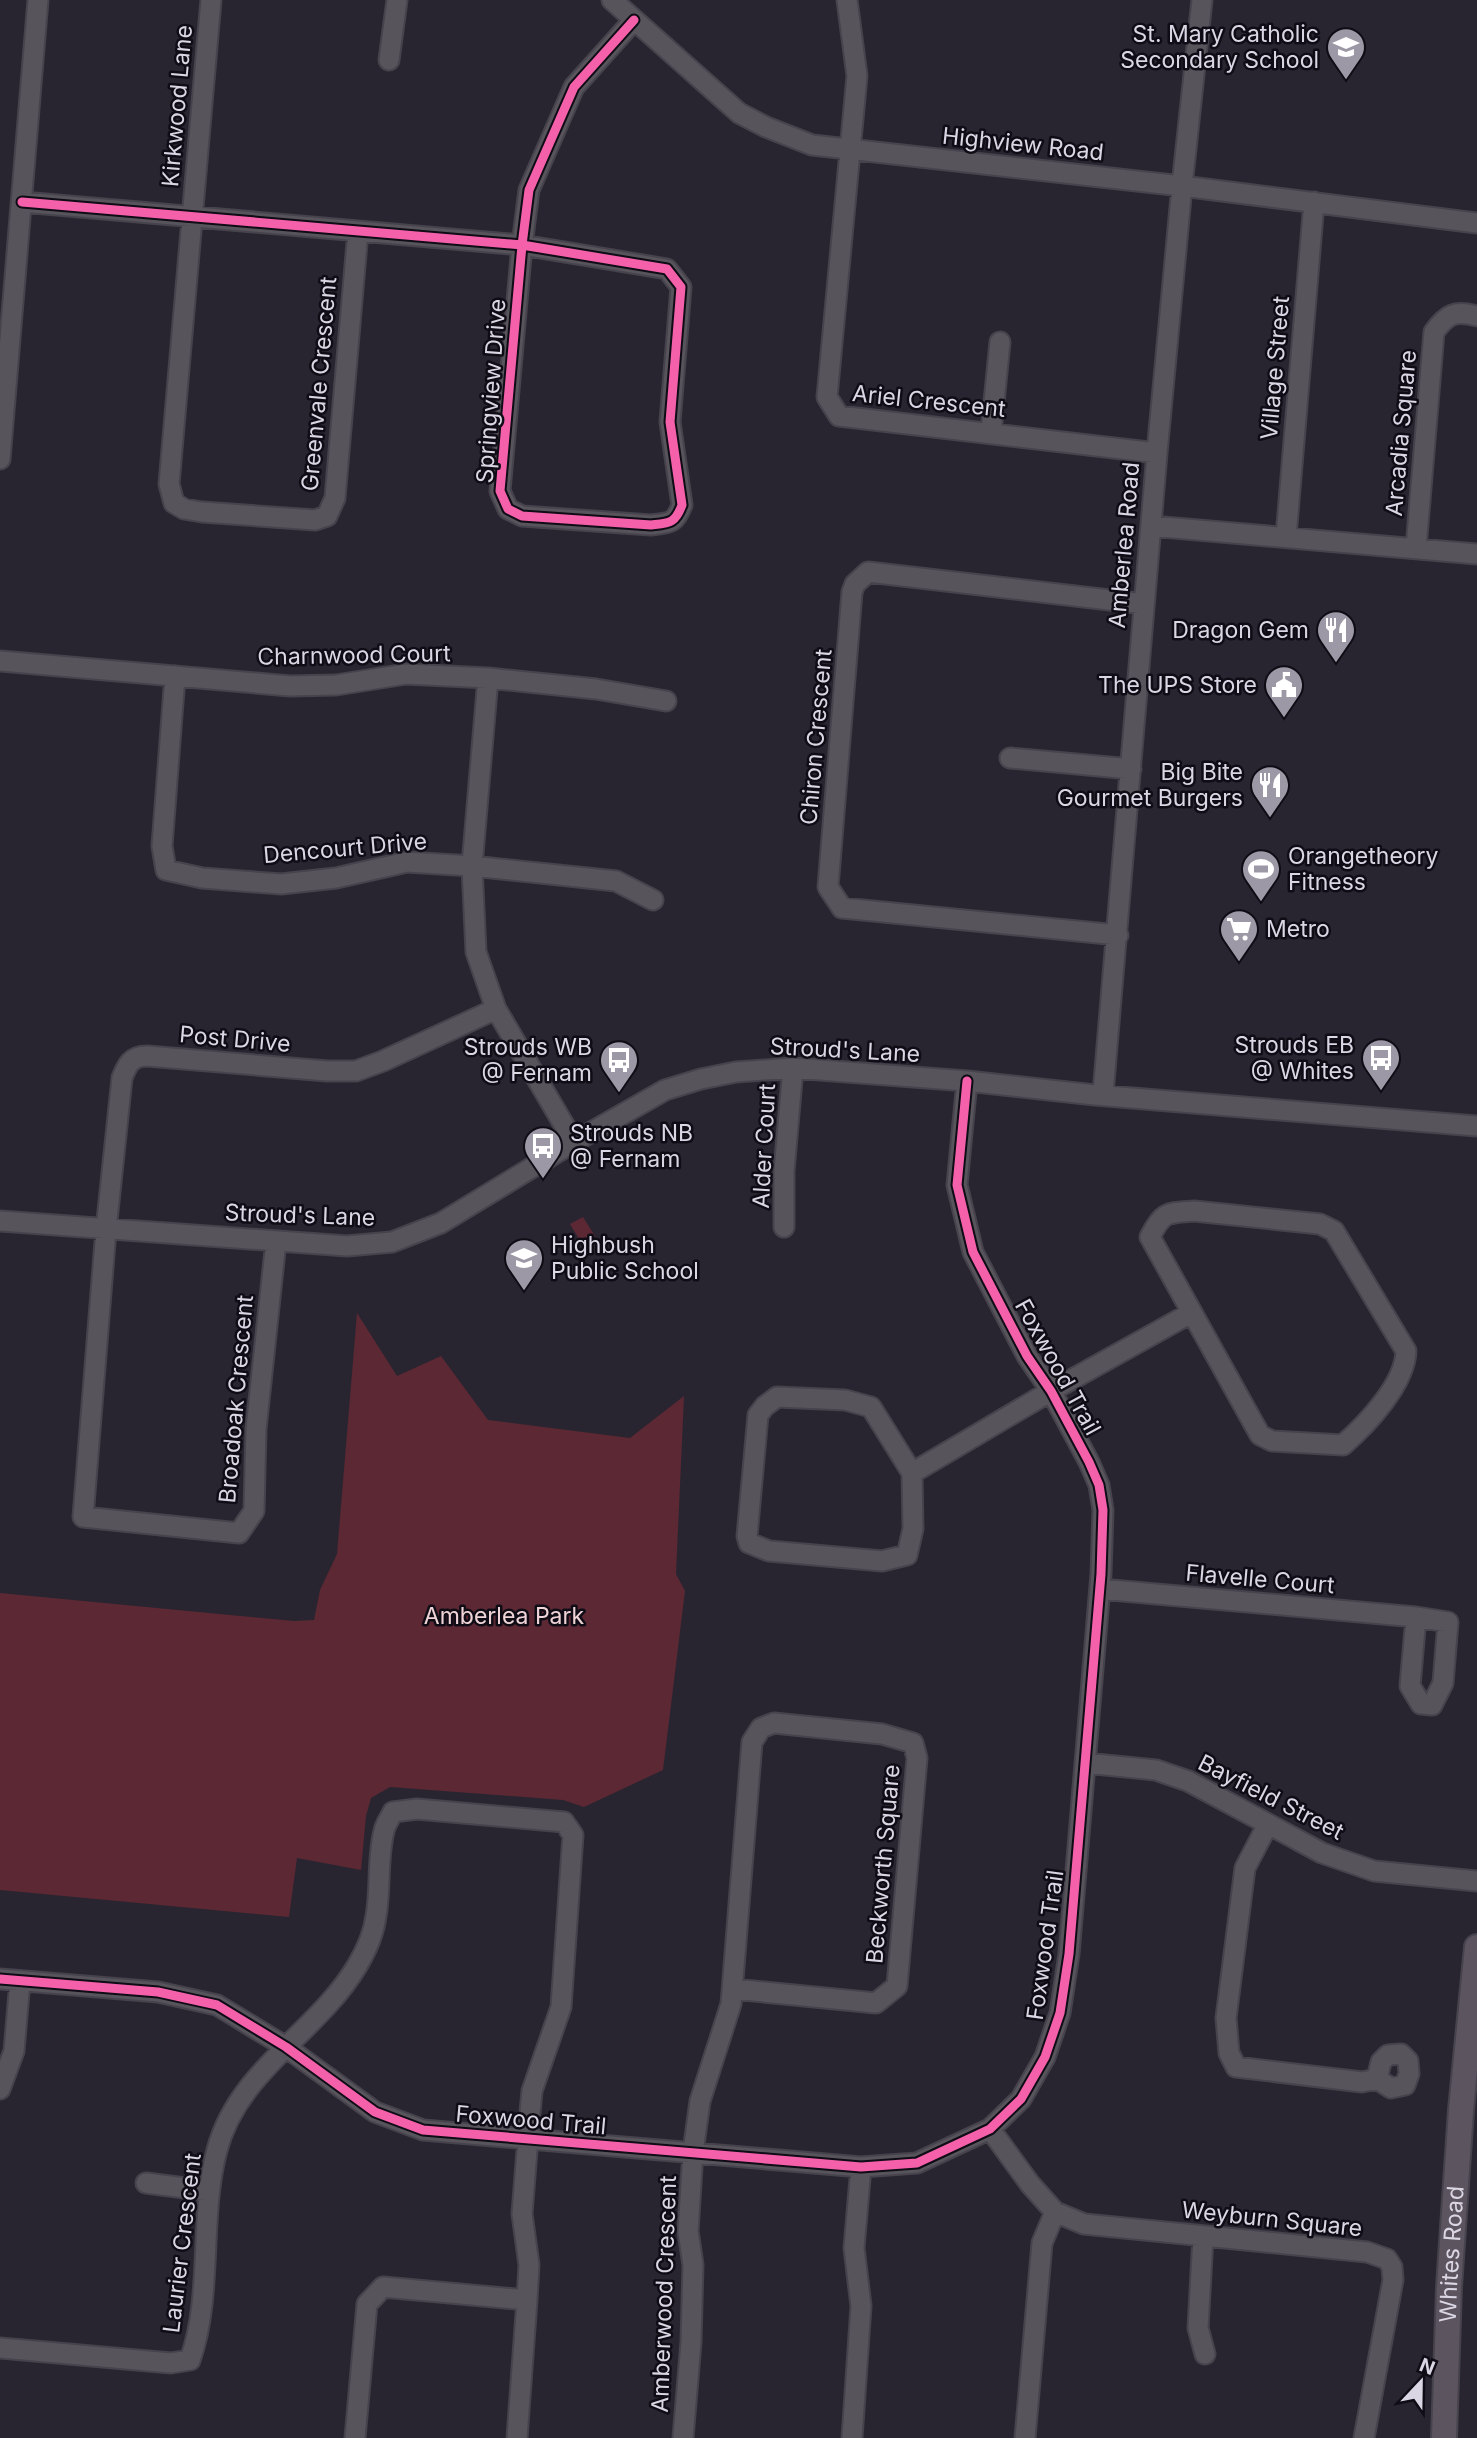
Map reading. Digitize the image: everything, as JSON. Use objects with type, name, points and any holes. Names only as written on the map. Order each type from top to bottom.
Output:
[{"type":"main road","name":"Whites Road","points":[[1444,2438],[1449,2287],[1461,2110],[1477,1947]]},
{"type":"street","points":[[0,459],[38,0]]},
{"type":"street","name":"Kirkwood Lane","points":[[192,216],[211,0]]},
{"type":"street","points":[[389,60],[397,0]]},
{"type":"street","name":"Highview Road","points":[[612,0],[739,113],[812,145],[1182,186],[1477,223]]},
{"type":"street","points":[[847,0],[857,76],[849,150]]},
{"type":"street","name":"Amberlea Road","points":[[1103,1094],[1157,453],[1202,0]]},
{"type":"street","points":[[522,245],[528,190],[574,87],[634,20]]},
{"type":"street","name":"Ariel Crescent","points":[[849,150],[827,397],[839,416],[1157,453]]},
{"type":"street","name":"Springview Drive","points":[[22,202],[522,245],[667,269],[681,286],[670,422],[682,505],[678,517],[668,524],[522,516],[508,509],[500,491],[522,245]]},
{"type":"street","name":"Village Street","points":[[1286,537],[1314,202]]},
{"type":"street","name":"Greenvale Crescent","points":[[192,216],[169,484],[174,503],[184,509],[202,512],[315,520],[327,516],[335,498],[358,231]]},
{"type":"street","name":"Arcadia Square","points":[[1416,548],[1434,332],[1445,317],[1464,313],[1477,316]]},
{"type":"street","points":[[991,432],[1000,342]]},
{"type":"street","name":"Arcadia Square","points":[[1151,526],[1477,554]]},
{"type":"street","name":"Chiron Crescent","points":[[1118,935],[842,908],[828,887],[831,847],[852,592],[855,584],[868,572],[1144,604]]},
{"type":"street","name":"Charnwood Court","points":[[0,661],[290,686],[335,685],[406,674],[488,678],[596,689],[666,701]]},
{"type":"street","name":"Dencourt Drive","points":[[175,676],[162,846],[166,870],[202,877],[281,884],[336,878],[407,862],[472,866]]},
{"type":"street","points":[[488,678],[472,866],[476,952],[496,1009],[574,1142]]},
{"type":"street","points":[[1010,758],[1131,769]]},
{"type":"street","points":[[472,866],[616,881],[653,900]]},
{"type":"street","name":"Post Drive","points":[[106,1230],[122,1078],[128,1062],[139,1056],[146,1056],[356,1071],[383,1062],[496,1009]]},
{"type":"street","name":"Stroud's Lane","points":[[0,1222],[347,1246],[392,1242],[441,1223],[665,1090],[736,1072],[793,1068],[1477,1126]]},
{"type":"street","name":"Alder Court","points":[[784,1227],[785,1171],[793,1068]]},
{"type":"street","name":"Foxwood Trail","points":[[10,1980],[158,1992],[216,2005],[286,2047],[375,2112],[423,2130],[861,2167],[917,2163],[990,2129],[1021,2099],[1045,2057],[1060,2013],[1069,1954],[1100,1590],[1103,1510],[1099,1485],[1089,1462],[1051,1391],[1027,1356],[973,1252],[957,1185],[967,1081]]},
{"type":"street","points":[[1194,1211],[1320,1224],[1334,1231],[1406,1352],[1405,1364],[1401,1377],[1362,1428],[1343,1445],[1272,1441],[1260,1435],[1191,1313],[1150,1237],[1158,1220],[1171,1213],[1194,1211]]},
{"type":"street","name":"Broadoak Crescent","points":[[106,1230],[83,1517],[239,1533],[254,1511],[256,1429],[276,1241]]},
{"type":"street","points":[[912,1473],[1191,1313]]},
{"type":"street","points":[[777,1397],[845,1399],[871,1407],[912,1473],[913,1529],[906,1555],[882,1561],[769,1551],[749,1543],[747,1536],[758,1415],[777,1397]]},
{"type":"street","name":"Flavelle Court","points":[[1100,1590],[1416,1617]]},
{"type":"street","name":"Beckworth Square","points":[[693,2152],[700,2101],[731,2004],[752,1742],[761,1728],[774,1723],[882,1734],[913,1743],[917,1758],[897,1986],[876,2003],[733,1989]]},
{"type":"street","name":"Bayfield Street","points":[[1084,1763],[1156,1770],[1188,1781],[1322,1853],[1374,1871],[1477,1881]]},
{"type":"street","name":"Laurier Crescent","points":[[0,2348],[171,2363],[190,2360],[199,2326],[209,2191],[217,2149],[230,2115],[246,2090],[335,1994],[357,1966],[376,1917],[384,1830],[393,1812],[417,1809],[564,1822],[573,1835],[561,2007],[532,2091],[529,2138]]},
{"type":"street","points":[[1268,1824],[1245,1868],[1226,2018],[1230,2053],[1236,2067],[1362,2081],[1377,2079]]},
{"type":"street","points":[[0,2089],[14,2051],[10,1980]]},
{"type":"street","name":"Weyburn Square","points":[[990,2129],[1055,2212],[1083,2224],[1367,2252],[1387,2259],[1392,2267],[1393,2280],[1364,2438]]},
{"type":"street","points":[[517,2438],[530,2265],[522,2214],[529,2138]]},
{"type":"street","name":"Amberwood Crescent","points":[[683,2438],[694,2265],[688,2231],[693,2152]]},
{"type":"street","points":[[852,2438],[861,2306],[854,2248],[861,2167]]},
{"type":"street","points":[[146,2183],[209,2191]]},
{"type":"street","points":[[1026,2438],[1042,2243],[1055,2212]]},
{"type":"street","points":[[1203,2237],[1198,2328],[1205,2354]]},
{"type":"street","points":[[355,2438],[367,2304],[383,2287],[527,2300]]},
{"type":"green space","points":[[583,1217],[595,1236],[582,1244],[570,1224]]},
{"type":"green space","name":"Amberlea Park","points":[[357,1313],[397,1376],[441,1356],[488,1420],[630,1438],[684,1396],[676,1574],[685,1591],[663,1770],[584,1807],[563,1800],[390,1787],[371,1798],[366,1816],[361,1870],[297,1858],[289,1917],[0,1890],[0,1593],[294,1621],[314,1620],[320,1590],[337,1554]]},
{"type":"cycle path","points":[[22,202],[522,245],[667,269],[681,287],[670,422],[682,505],[677,516],[667,523],[651,525],[522,516],[508,509],[500,491],[522,245],[529,190],[574,87],[634,20]]},
{"type":"cycle path","points":[[0,1979],[158,1992],[217,2005],[286,2047],[375,2112],[423,2130],[861,2167],[917,2163],[990,2129],[1021,2099],[1045,2057],[1060,2013],[1069,1954],[1101,1574],[1103,1510],[1099,1485],[1089,1462],[1051,1391],[1027,1356],[973,1252],[957,1185],[967,1081]]},
{"type":"place","name":"St. Mary Catholic Secondary School","points":[[1346,81]]},
{"type":"place","name":"Dragon Gem","points":[[1336,664]]},
{"type":"place","name":"The UPS Store","points":[[1284,719]]},
{"type":"place","name":"Big Bite Gourmet Burgers","points":[[1270,819]]},
{"type":"place","name":"Orangetheory Fitness","points":[[1261,903]]},
{"type":"place","name":"Metro","points":[[1239,963]]},
{"type":"place","name":"Strouds EB @ Whites","points":[[1381,1092]]},
{"type":"place","name":"Strouds WB @ Fernam","points":[[619,1094]]},
{"type":"place","name":"Strouds NB @ Fernam","points":[[543,1180]]},
{"type":"place","name":"Highbush Public School","points":[[524,1292]]}]
